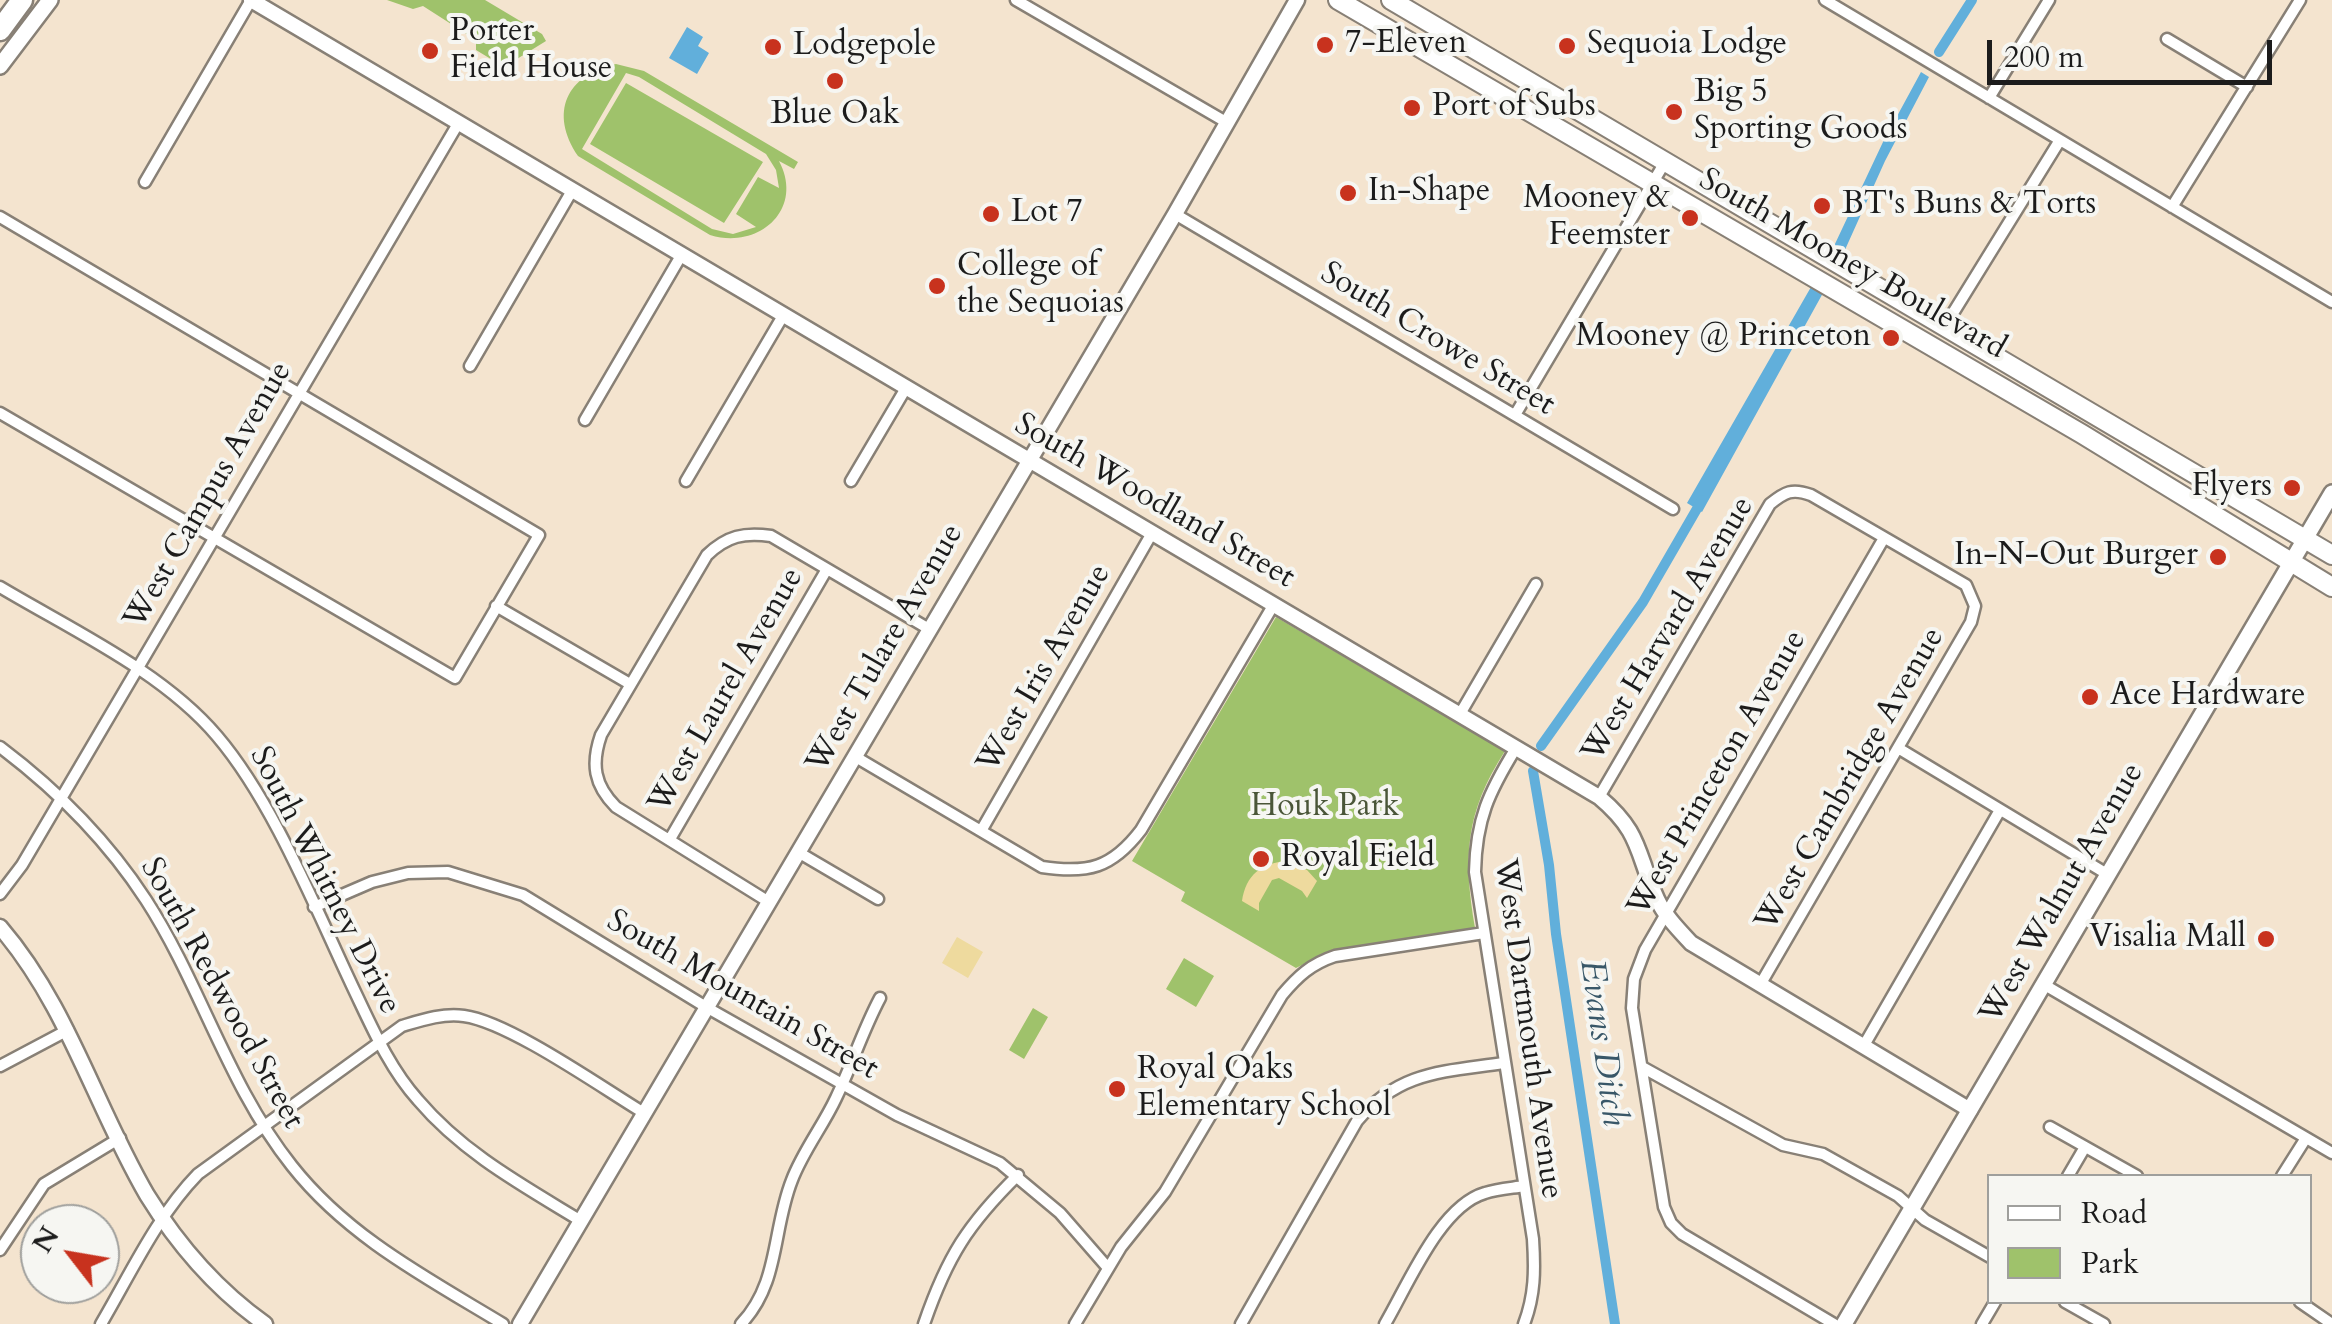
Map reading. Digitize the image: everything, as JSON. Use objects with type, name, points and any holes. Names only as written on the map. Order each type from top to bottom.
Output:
[{"type":"highway","points":[[0,30],[22,0]]},
{"type":"main road","points":[[0,66],[50,0]]},
{"type":"main road","name":"South Mooney Boulevard","points":[[1338,0],[2115,453],[2332,587]]},
{"type":"main road","name":"South Mooney Boulevard","points":[[1391,0],[2332,556]]},
{"type":"main road","points":[[1778,256],[1859,291],[1932,333],[1944,326]]},
{"type":"main road","points":[[1938,350],[1955,345],[2042,394],[2088,410]]},
{"type":"main road","name":"West Walnut Avenue","points":[[1844,1324],[2332,493]]},
{"type":"street","points":[[145,182],[251,0]]},
{"type":"street","name":"South Woodland Street","points":[[251,0],[1599,797],[1627,824],[1637,840],[1656,896],[1692,943],[1970,1110]]},
{"type":"street","points":[[1016,0],[1226,122]]},
{"type":"street","name":"West Tulare Avenue","points":[[520,1324],[1175,214],[1297,0]]},
{"type":"street","points":[[1825,0],[2332,302]]},
{"type":"street","points":[[1989,98],[2049,0]]},
{"type":"street","points":[[2172,207],[2300,0]]},
{"type":"street","points":[[2167,39],[2246,86]]},
{"type":"street","name":"West Campus Avenue","points":[[0,894],[22,865],[459,122]]},
{"type":"street","points":[[1944,326],[2060,140]]},
{"type":"street","points":[[1516,415],[1665,162]]},
{"type":"street","points":[[470,366],[573,189]]},
{"type":"street","name":"South Crowe Street","points":[[1175,214],[1673,509]]},
{"type":"street","points":[[0,217],[539,535],[455,678],[0,413]]},
{"type":"street","points":[[585,420],[682,254]]},
{"type":"street","points":[[686,481],[784,314]]},
{"type":"street","points":[[852,481],[906,388]]},
{"type":"street","name":"West Harvard Avenue","points":[[1599,797],[1770,504],[1786,491],[1799,490],[1884,538]]},
{"type":"street","points":[[769,902],[616,807],[602,792],[594,774],[596,750],[630,684],[707,555],[721,542],[750,532],[772,536],[929,629]]},
{"type":"street","name":"West Iris Avenue","points":[[981,831],[1152,532]]},
{"type":"street","name":"West Cambridge Avenue","points":[[1760,986],[1971,622],[1975,606],[1966,584],[1884,538]]},
{"type":"street","name":"West Princeton Avenue","points":[[1834,1324],[1682,1234],[1671,1223],[1664,1208],[1632,1008],[1634,978],[1645,950],[1884,538]]},
{"type":"street","name":"West Laurel Avenue","points":[[670,839],[827,570]]},
{"type":"street","points":[[1460,714],[1536,584]]},
{"type":"street","name":"South Whitney Drive","points":[[0,587],[137,669],[182,701],[238,762],[378,1041],[416,1099],[454,1138],[488,1165],[581,1221]]},
{"type":"street","points":[[854,756],[1042,867],[1071,872],[1096,867],[1127,848],[1141,830],[1274,604]]},
{"type":"street","points":[[496,606],[630,684]]},
{"type":"street","name":"South Redwood Street","points":[[0,747],[61,797],[115,857],[148,902],[264,1126],[294,1169],[348,1225],[503,1324]]},
{"type":"street","name":"West Dartmouth Avenue","points":[[1516,748],[1491,790],[1479,824],[1475,872],[1535,1275],[1524,1324]]},
{"type":"street","points":[[1898,748],[2107,874]]},
{"type":"street","points":[[1863,1047],[2000,810]]},
{"type":"street","points":[[798,852],[878,899]]},
{"type":"street","name":"South Mountain Street","points":[[314,907],[372,882],[408,873],[448,872],[523,895],[706,1007],[898,1115],[968,1146],[1018,1174],[1060,1213],[1108,1268]]},
{"type":"street","points":[[0,927],[48,993],[147,1194],[202,1269],[256,1321]]},
{"type":"street","points":[[1075,1324],[1120,1247],[1165,1192],[1282,995],[1296,978],[1315,963],[1334,956],[1484,933]]},
{"type":"street","points":[[2044,984],[2332,1154]]},
{"type":"street","points":[[741,1324],[758,1304],[771,1276],[781,1216],[792,1181],[843,1084],[859,1037],[880,998]]},
{"type":"street","points":[[101,1324],[163,1218],[198,1174],[402,1026],[432,1016],[463,1015],[496,1025],[644,1113]]},
{"type":"street","points":[[0,1066],[68,1030]]},
{"type":"street","points":[[1241,1324],[1357,1121],[1374,1101],[1416,1076],[1503,1063]]},
{"type":"street","points":[[1642,1067],[1783,1145],[1823,1154],[1987,1256]]},
{"type":"street","points":[[2050,1126],[2134,1174]]},
{"type":"street","points":[[0,1250],[44,1184],[120,1138]]},
{"type":"street","points":[[2283,1174],[2306,1138]]},
{"type":"street","points":[[2069,1174],[2085,1147]]},
{"type":"street","points":[[924,1324],[948,1261],[965,1232],[1018,1174]]},
{"type":"street","points":[[1385,1324],[1445,1222],[1462,1205],[1483,1193],[1524,1186]]},
{"type":"street","points":[[2069,1304],[2104,1324]]},
{"type":"street","points":[[2303,1304],[2332,1324]]},
{"type":"green space","points":[[387,0],[485,0],[542,34],[546,41],[504,67],[476,50],[476,40],[423,6],[413,9]]},
{"type":"green space","points":[[616,64],[644,71],[798,162],[794,169],[779,161],[786,195],[772,222],[745,237],[710,235],[578,156],[565,125],[567,98],[585,77]],"holes":[[[626,73],[639,77],[766,154],[776,170],[779,188],[758,177],[736,214],[756,227],[733,234],[712,229],[582,149]]]},
{"type":"green space","points":[[626,83],[763,162],[724,223],[590,144]]},
{"type":"green space","name":"Houk Park","points":[[1276,617],[1505,751],[1482,795],[1470,836],[1469,879],[1475,928],[1332,950],[1296,968],[1181,901],[1185,892],[1132,861]]},
{"type":"green space","points":[[1184,958],[1214,976],[1196,1007],[1166,989]]},
{"type":"green space","points":[[1033,1008],[1048,1017],[1024,1059],[1009,1050]]},
{"type":"sand","points":[[1287,861],[1307,870],[1317,881],[1307,898],[1279,878],[1272,880],[1259,903],[1259,911],[1242,901],[1256,872]]},
{"type":"sand","points":[[957,937],[983,952],[968,978],[942,963]]},
{"type":"water","points":[[687,27],[703,37],[698,46],[709,53],[697,74],[669,58]]},
{"type":"water","points":[[1921,72],[1929,77],[1844,252],[1834,246]]},
{"type":"water","points":[[1811,287],[1823,293],[1702,512],[1687,503]]},
{"type":"waterway","name":"Evans Ditch","points":[[1939,52],[1972,0]]},
{"type":"waterway","name":"Evans Ditch","points":[[1541,746],[1643,602],[1702,500]]},
{"type":"waterway","name":"Evans Ditch","points":[[1533,771],[1615,1324]]},
{"type":"place","name":"7-Eleven","points":[[1325,45]]},
{"type":"place","name":"Sequoia Lodge","points":[[1567,46]]},
{"type":"place","name":"Lodgepole","points":[[773,47]]},
{"type":"place","name":"Porter Field House","points":[[430,51]]},
{"type":"place","name":"Blue Oak","points":[[835,81]]},
{"type":"place","name":"Port of Subs","points":[[1412,108]]},
{"type":"place","name":"Big 5 Sporting Goods","points":[[1674,112]]},
{"type":"place","name":"In-Shape","points":[[1348,193]]},
{"type":"place","name":"BT's Buns & Torts","points":[[1822,206]]},
{"type":"place","name":"Lot 7","points":[[991,214]]},
{"type":"place","name":"Mooney & Feemster","points":[[1690,218]]},
{"type":"place","name":"College of the Sequoias","points":[[937,286]]},
{"type":"place","name":"Mooney @ Princeton","points":[[1891,338]]},
{"type":"place","name":"Flyers","points":[[2292,488]]},
{"type":"place","name":"In-N-Out Burger","points":[[2218,557]]},
{"type":"place","name":"Ace Hardware","points":[[2090,697]]},
{"type":"place","name":"Royal Field","points":[[1261,859]]},
{"type":"place","name":"Visalia Mall","points":[[2266,939]]},
{"type":"place","name":"Royal Oaks Elementary School","points":[[1117,1089]]}]
